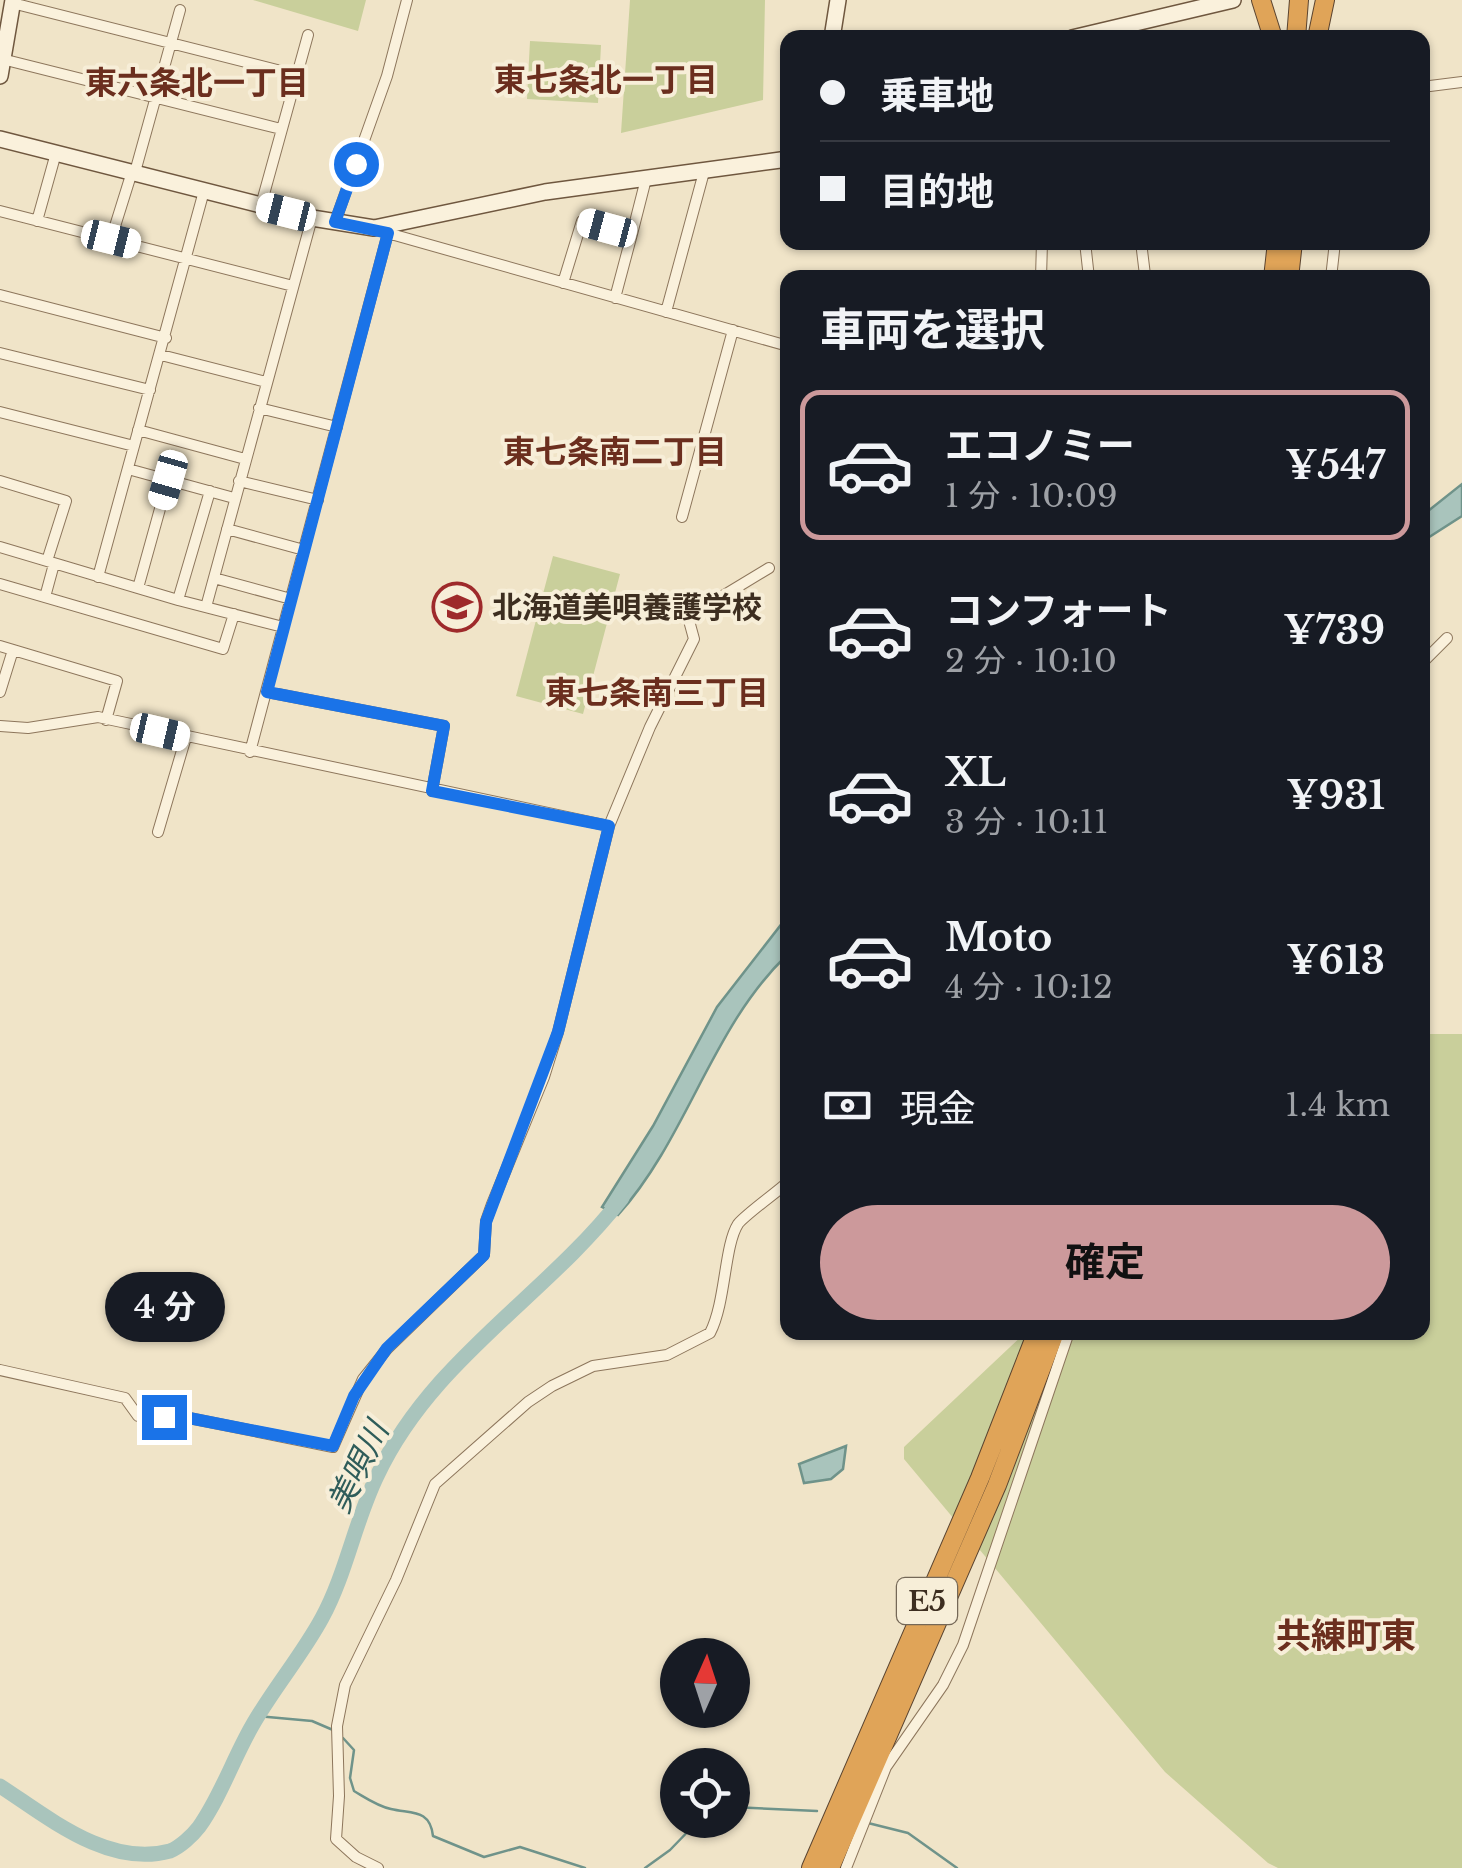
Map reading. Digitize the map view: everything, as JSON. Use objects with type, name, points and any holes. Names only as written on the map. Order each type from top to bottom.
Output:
[{"type":"highway","points":[[1261,0],[1270,30]]},
{"type":"highway","points":[[1297,30],[1299,0]]},
{"type":"highway","points":[[1319,30],[1322,0]]},
{"type":"highway","name":"E5","points":[[811,1868],[980,1478],[1034,1340]]},
{"type":"highway","name":"E5","points":[[830,1868],[996,1484],[1052,1340]]},
{"type":"street","points":[[335,222],[386,76],[407,0]]},
{"type":"street","points":[[833,30],[838,0]]},
{"type":"street","points":[[1106,30],[1233,0]]},
{"type":"street","points":[[0,76],[9,7],[297,75]]},
{"type":"street","points":[[111,239],[135,172],[180,10]]},
{"type":"street","points":[[261,205],[308,36]]},
{"type":"street","points":[[2,58],[281,130]]},
{"type":"street","points":[[1430,86],[1462,82]]},
{"type":"street","points":[[0,139],[312,218],[381,231],[780,344]]},
{"type":"street","points":[[37,221],[56,153]]},
{"type":"street","points":[[381,231],[545,192],[780,159]]},
{"type":"street","points":[[666,312],[704,172]]},
{"type":"street","points":[[615,298],[646,179]]},
{"type":"street","points":[[98,576],[204,191]]},
{"type":"street","points":[[0,210],[293,286]]},
{"type":"street","points":[[206,607],[312,218]]},
{"type":"street","points":[[563,283],[582,221],[632,234]]},
{"type":"street","points":[[250,752],[337,427],[381,231]]},
{"type":"street","points":[[0,295],[166,338]]},
{"type":"street","points":[[682,517],[733,330]]},
{"type":"street","points":[[0,353],[150,390]]},
{"type":"street","points":[[161,355],[266,382]]},
{"type":"street","points":[[259,408],[337,427]]},
{"type":"street","points":[[0,412],[134,446]]},
{"type":"street","points":[[138,430],[245,459]]},
{"type":"street","points":[[128,469],[234,498]]},
{"type":"street","points":[[0,480],[66,500],[45,597]]},
{"type":"street","points":[[138,588],[168,480]]},
{"type":"street","points":[[239,481],[318,500]]},
{"type":"street","points":[[178,600],[210,491]]},
{"type":"street","points":[[226,529],[304,550]]},
{"type":"street","points":[[0,548],[284,627]]},
{"type":"street","points":[[0,1370],[125,1398],[138,1416],[189,1418],[333,1446],[354,1396],[387,1348],[484,1255],[486,1222],[558,1032],[609,826],[650,727],[694,639],[688,617],[768,568]]},
{"type":"street","points":[[214,578],[291,599]]},
{"type":"street","points":[[0,584],[224,649],[234,614]]},
{"type":"street","points":[[1430,655],[1448,638]]},
{"type":"street","points":[[0,646],[118,681],[106,720]]},
{"type":"street","points":[[0,692],[13,650]]},
{"type":"street","points":[[267,692],[444,726],[432,791]]},
{"type":"street","points":[[0,726],[10,729],[98,717],[609,826]]},
{"type":"street","points":[[158,832],[186,738]]},
{"type":"street","points":[[378,1868],[356,1857],[336,1839],[337,1732],[345,1685],[396,1580],[435,1484],[513,1414],[552,1386],[593,1366],[667,1354],[710,1333],[724,1298],[738,1224],[780,1189]]},
{"type":"street","points":[[846,1868],[886,1767],[942,1685],[962,1645],[1066,1340]]},
{"type":"green space","points":[[253,0],[366,0],[358,31]]},
{"type":"green space","points":[[630,0],[765,0],[763,100],[621,133]]},
{"type":"green space","points":[[530,41],[601,45],[598,103],[527,99]]},
{"type":"green space","points":[[553,556],[620,574],[583,714],[516,696]]},
{"type":"green space","points":[[1430,1034],[1462,1034],[1462,1868],[1278,1868],[1268,1863],[1165,1772],[904,1459],[904,1447],[1018,1340],[1430,1340]]},
{"type":"water","points":[[1462,484],[1462,516],[1430,537],[1430,509]]},
{"type":"water","points":[[780,926],[780,963],[738,1015],[663,1152],[618,1215],[602,1207],[653,1126],[717,1007]]},
{"type":"water","points":[[846,1446],[843,1469],[831,1479],[804,1483],[799,1464]]},
{"type":"waterway","name":"美唄川","points":[[0,1786],[59,1825],[124,1852],[170,1851],[189,1837],[214,1803],[260,1712],[322,1618],[338,1584],[369,1493],[400,1435],[458,1363],[592,1234],[622,1198]]},
{"type":"waterway","points":[[257,1716],[312,1721],[333,1730]]},
{"type":"waterway","points":[[343,1738],[354,1750],[350,1778],[354,1791],[381,1806],[424,1817],[433,1836],[484,1857],[520,1847],[585,1868]]},
{"type":"waterway","points":[[750,1808],[817,1811]]},
{"type":"waterway","points":[[868,1823],[908,1833],[957,1868]]},
{"type":"waterway","points":[[645,1868],[682,1838]]},
{"type":"place","name":"北海道美唄養護学校","points":[[457,607]]},
{"type":"district","name":"東七条北一丁目","points":[[606,80]]},
{"type":"district","name":"東六条北一丁目","points":[[197,83]]},
{"type":"district","name":"東七条南二丁目","points":[[615,452]]},
{"type":"district","name":"東七条南三丁目","points":[[657,693]]},
{"type":"district","name":"共練町東","points":[[1346,1635]]},
{"type":"route","points":[[164,1417],[189,1418],[333,1446],[354,1396],[387,1348],[484,1255],[486,1222],[544,1077],[573,981],[609,826],[432,791],[444,726],[267,692],[388,233],[335,222],[356,164]]}]
